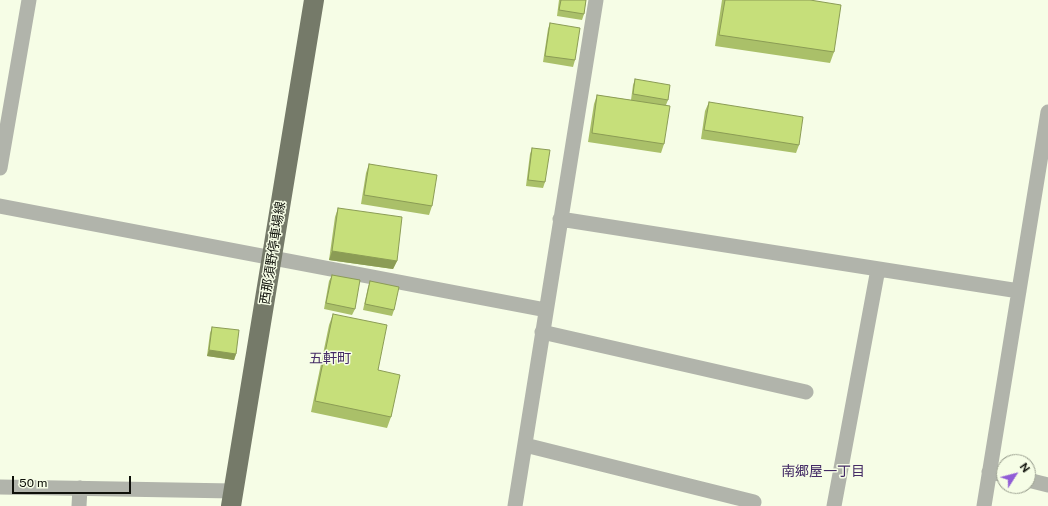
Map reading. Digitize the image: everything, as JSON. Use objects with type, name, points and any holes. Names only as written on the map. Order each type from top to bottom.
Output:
[{"type":"main road","name":"西那須野停車場線","points":[[232,498],[314,0]]},
{"type":"street","points":[[0,168],[29,0]]},
{"type":"street","points":[[515,506],[596,0]]},
{"type":"street","points":[[984,506],[1048,112]]},
{"type":"street","points":[[0,206],[546,310]]},
{"type":"street","points":[[560,219],[1019,291]]},
{"type":"street","points":[[834,506],[878,269]]},
{"type":"street","points":[[542,332],[806,392]]},
{"type":"street","points":[[525,445],[754,502]]},
{"type":"street","points":[[989,472],[996,473]]},
{"type":"street","points":[[1036,482],[1048,485]]},
{"type":"street","points":[[0,487],[80,488],[232,498]]},
{"type":"street","points":[[79,506],[80,488]]},
{"type":"building","points":[[561,0],[586,0],[584,14],[559,10]]},
{"type":"building","points":[[725,0],[810,0],[841,5],[834,52],[719,35]]},
{"type":"building","points":[[550,23],[580,28],[575,60],[545,56]]},
{"type":"building","points":[[635,79],[670,85],[668,100],[633,94]]},
{"type":"building","points":[[597,95],[670,106],[664,144],[592,133]]},
{"type":"building","points":[[709,102],[803,117],[799,145],[704,130]]},
{"type":"building","points":[[532,148],[550,150],[545,182],[528,180]]},
{"type":"building","points":[[369,164],[437,175],[432,206],[364,195]]},
{"type":"building","points":[[338,208],[402,217],[397,261],[332,251]]},
{"type":"building","points":[[332,275],[360,280],[355,309],[326,303]]},
{"type":"building","points":[[370,281],[399,287],[394,310],[365,304]]},
{"type":"building","points":[[333,314],[387,325],[378,370],[400,375],[391,417],[315,401]]},
{"type":"building","points":[[212,327],[239,330],[236,354],[209,350]]},
{"type":"district","name":"五軒町","points":[[330,359]]},
{"type":"district","name":"南郷屋一丁目","points":[[823,472]]}]
